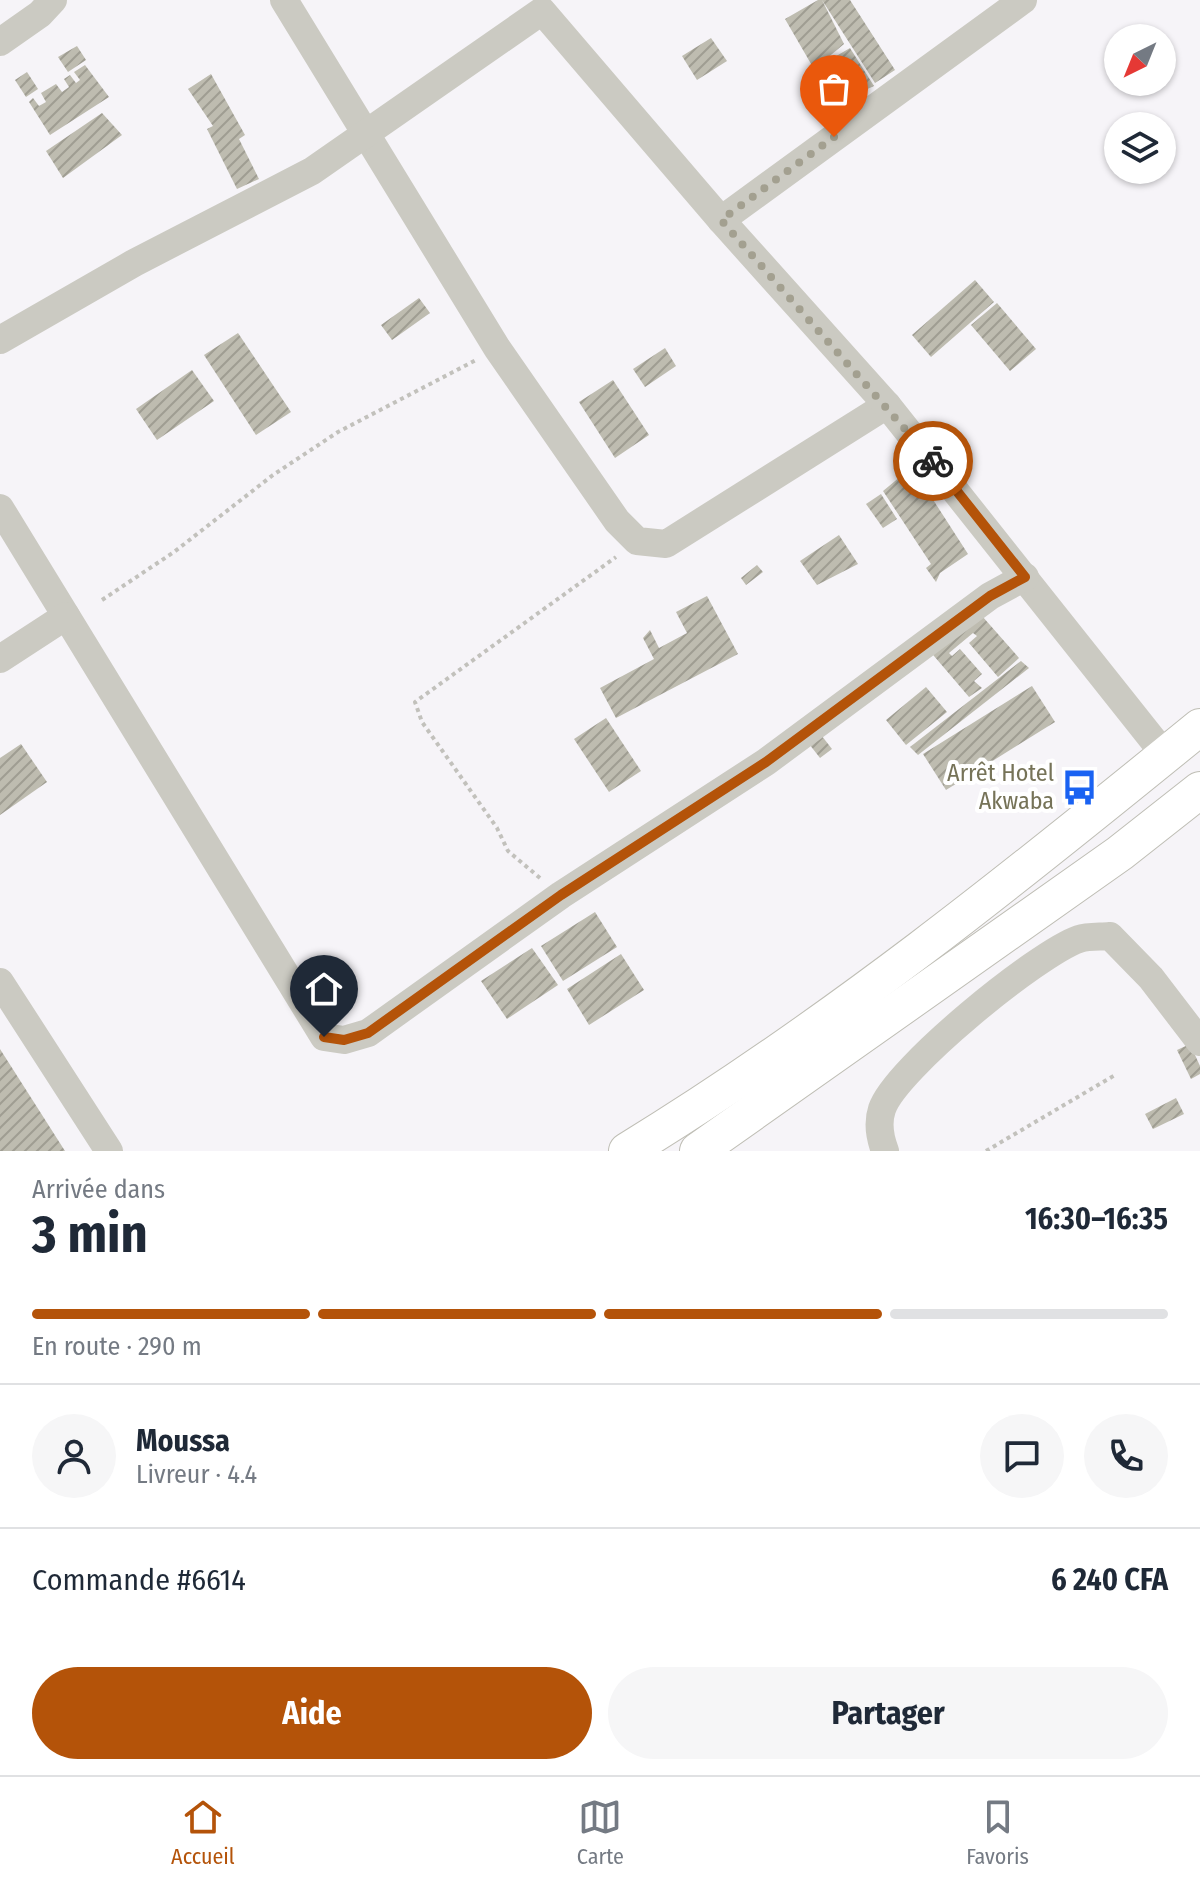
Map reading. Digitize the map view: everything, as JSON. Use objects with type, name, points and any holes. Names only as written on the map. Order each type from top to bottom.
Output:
[{"type":"main road","points":[[627,1151],[791,1043],[946,930],[1200,727]]},
{"type":"main road","points":[[698,1151],[1120,853],[1200,790]]},
{"type":"street","points":[[3,34],[40,14],[53,0]]},
{"type":"street","points":[[284,0],[497,348],[617,521],[637,541],[666,544],[887,405]]},
{"type":"street","points":[[721,220],[1023,0]]},
{"type":"street","points":[[0,340],[134,263],[312,171],[365,136],[544,4],[721,220],[887,405],[1165,755]]},
{"type":"street","points":[[0,508],[324,1037],[344,1040],[368,1033],[561,895],[766,762],[990,596],[1025,577]]},
{"type":"street","points":[[0,659],[66,616]]},
{"type":"street","points":[[885,1151],[879,1136],[882,1109],[900,1078],[982,1004],[1079,939],[1110,936],[1151,978],[1200,1042]]},
{"type":"street","points":[[0,982],[109,1151]]},
{"type":"path","points":[[102,600],[174,552],[273,475],[338,432],[497,348]]},
{"type":"path","points":[[561,895],[508,851],[497,828],[422,722],[415,702],[637,541]]},
{"type":"path","points":[[986,1151],[1115,1075]]},
{"type":"building","points":[[822,0],[844,44],[814,69],[785,19]]},
{"type":"building","points":[[822,0],[850,0],[895,70],[875,83]]},
{"type":"building","points":[[711,38],[727,61],[697,80],[682,56]]},
{"type":"building","points":[[77,46],[86,60],[68,72],[58,57]]},
{"type":"building","points":[[850,48],[874,86],[837,103],[814,69]]},
{"type":"building","points":[[85,65],[109,97],[50,135],[29,102],[33,98],[39,106],[46,102],[41,93],[56,84],[62,92],[69,87],[64,79],[70,75],[76,83],[80,80],[74,72]]},
{"type":"building","points":[[27,72],[38,89],[26,97],[15,80]]},
{"type":"building","points":[[211,74],[245,135],[239,139],[259,179],[237,189],[207,129],[213,126],[188,89]]},
{"type":"building","points":[[102,113],[122,135],[63,178],[46,151]]},
{"type":"building","points":[[975,280],[994,302],[931,357],[912,335]]},
{"type":"building","points":[[419,298],[430,313],[392,340],[381,325]]},
{"type":"building","points":[[997,303],[1036,349],[1010,371],[971,325]]},
{"type":"building","points":[[238,333],[291,412],[256,435],[204,355]]},
{"type":"building","points":[[665,348],[676,366],[645,387],[633,369]]},
{"type":"building","points":[[192,370],[214,401],[157,440],[136,409]]},
{"type":"building","points":[[613,380],[649,435],[615,458],[579,402]]},
{"type":"building","points":[[912,467],[968,554],[940,573],[936,582],[926,568],[931,564],[883,491]]},
{"type":"building","points":[[881,494],[897,519],[883,528],[866,504]]},
{"type":"building","points":[[839,535],[858,564],[817,585],[800,561]]},
{"type":"building","points":[[757,565],[763,572],[746,585],[741,578]]},
{"type":"building","points":[[707,596],[738,654],[616,718],[600,688],[654,659],[643,638],[650,630],[659,648],[687,633],[676,612]]},
{"type":"building","points":[[975,608],[1019,658],[998,677],[969,643],[977,636],[973,633],[949,653],[952,656],[960,649],[982,674],[974,681],[982,688],[969,697],[928,649]]},
{"type":"building","points":[[1021,661],[1029,668],[918,755],[910,747]]},
{"type":"building","points":[[1032,686],[1055,722],[946,790],[923,754]]},
{"type":"building","points":[[926,687],[947,712],[906,745],[886,720]]},
{"type":"building","points":[[606,718],[641,771],[609,792],[574,739]]},
{"type":"building","points":[[818,731],[832,749],[820,758],[806,740]]},
{"type":"building","points":[[21,744],[47,782],[0,815],[0,758]]},
{"type":"building","points":[[595,912],[617,947],[563,981],[541,946]]},
{"type":"building","points":[[532,948],[558,985],[507,1019],[481,981]]},
{"type":"building","points":[[621,954],[644,990],[589,1025],[567,989]]},
{"type":"building","points":[[1190,1044],[1200,1066],[1200,1074],[1191,1079],[1177,1050]]},
{"type":"building","points":[[0,1049],[65,1151],[0,1151]]},
{"type":"building","points":[[1176,1098],[1184,1114],[1153,1129],[1145,1114]]},
{"type":"way so far","points":[[834,137],[721,220],[887,405],[933,461]]},
{"type":"place","name":"Arrêt Hotel Akwaba","points":[[1080,787]]},
{"type":"route","points":[[324,1037],[344,1040],[368,1033],[561,895],[766,762],[990,596],[1025,577],[933,461]]}]
